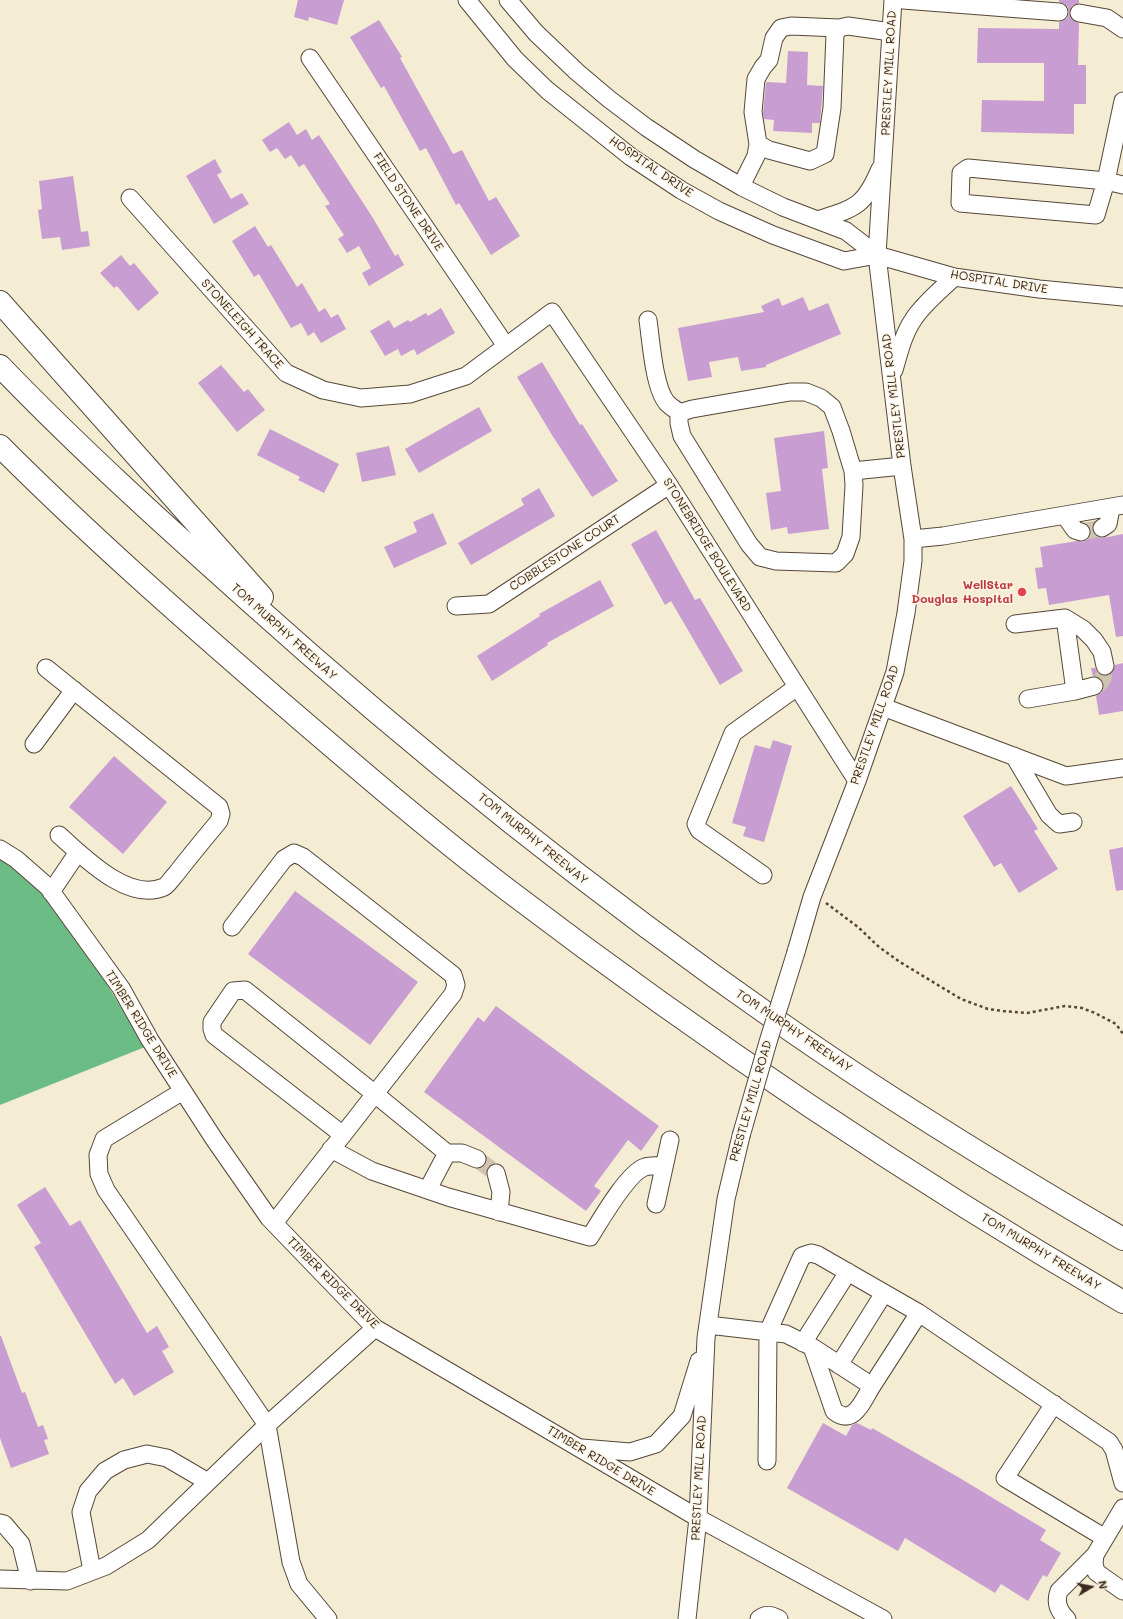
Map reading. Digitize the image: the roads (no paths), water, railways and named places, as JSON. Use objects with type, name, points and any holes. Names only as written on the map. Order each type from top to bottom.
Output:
[{"type":"highway","points":[[0,302],[327,672]]},
{"type":"highway","name":"TOM MURPHY FREEWAY","points":[[0,366],[125,490],[327,672],[584,880],[785,1026],[905,1106],[1020,1178],[1123,1239]]},
{"type":"highway","name":"TOM MURPHY FREEWAY","points":[[0,446],[46,492],[174,610],[368,777],[506,888],[649,995],[780,1087],[888,1158],[1043,1255],[1123,1302]]},
{"type":"street","name":"HOSPITAL DRIVE","points":[[467,0],[516,59],[548,90],[631,157],[681,190],[719,211],[773,235],[844,261],[877,255]]},
{"type":"street","name":"HOSPITAL DRIVE","points":[[508,0],[536,33],[609,99],[646,127],[694,159],[741,186],[783,207],[846,231],[877,255],[954,277],[1039,289],[1123,297]]},
{"type":"street","name":"PRESTLEY MILL ROAD","points":[[687,1619],[698,1518],[707,1331],[726,1199],[741,1136],[814,891],[857,781],[895,672],[906,613],[913,561],[913,540],[902,466],[877,255],[893,0]]},
{"type":"street","points":[[903,0],[1059,12]]},
{"type":"street","points":[[1079,13],[1107,18],[1123,29]]},
{"type":"street","points":[[741,186],[756,156],[758,144],[753,112],[756,79],[763,67],[770,60],[774,38],[780,28],[791,26],[839,28],[848,26],[891,32]]},
{"type":"street","points":[[758,144],[769,150],[810,161],[825,154],[832,108],[835,34],[839,28]]},
{"type":"street","name":"FIELD STONE DRIVE","points":[[310,58],[506,346]]},
{"type":"street","points":[[1123,101],[1106,181],[1096,215],[960,203],[962,173],[968,168],[1106,181],[1123,185]]},
{"type":"street","points":[[818,220],[856,206],[866,196],[874,184],[883,162]]},
{"type":"street","name":"STONELEIGH TRACE","points":[[130,198],[286,373],[323,390],[361,398],[410,394],[466,376],[552,312]]},
{"type":"street","points":[[892,376],[907,332],[913,320],[921,309],[954,277]]},
{"type":"street","name":"STONEBRIDGE BOULEVARD","points":[[552,312],[670,484],[857,781]]},
{"type":"street","points":[[648,320],[655,370],[662,394],[668,404],[680,413]]},
{"type":"street","points":[[790,392],[806,392],[821,398],[832,407],[853,471],[854,485],[850,537],[845,554],[836,563],[776,560],[760,557],[749,544],[682,436],[678,423],[680,413],[692,409],[738,400],[790,392]]},
{"type":"street","points":[[853,471],[902,466]]},
{"type":"street","name":"COBBLESTONE COURT","points":[[456,606],[489,604],[670,484]]},
{"type":"street","points":[[913,540],[1065,516],[1117,506]]},
{"type":"street","points":[[1102,528],[1108,524],[1117,506]]},
{"type":"street","points":[[1065,516],[1075,530],[1081,532]]},
{"type":"street","points":[[1065,618],[1075,691]]},
{"type":"street","points":[[1015,624],[1065,618],[1083,629],[1094,640],[1102,652],[1105,666]]},
{"type":"street","points":[[46,668],[220,807],[221,814],[218,821],[165,887],[148,890],[131,888],[116,881],[78,852],[59,835]]},
{"type":"street","points":[[1028,699],[1075,691],[1094,686]]},
{"type":"street","points":[[763,875],[699,830],[696,824],[733,733],[797,687]]},
{"type":"street","points":[[34,744],[74,690]]},
{"type":"street","points":[[883,706],[1066,776],[1123,768]]},
{"type":"street","points":[[1014,756],[1049,816],[1059,824],[1073,822]]},
{"type":"street","name":"TIMBER RIDGE DRIVE","points":[[0,849],[16,859],[51,892],[120,988],[150,1040],[218,1145],[274,1223],[375,1328],[698,1518],[883,1619]]},
{"type":"street","points":[[51,892],[78,852]]},
{"type":"street","points":[[232,927],[284,859],[294,854],[303,857],[453,975],[456,985],[453,994],[274,1223]]},
{"type":"street","points":[[343,1135],[214,1035],[212,1022],[233,991],[245,990],[447,1153],[462,1153],[476,1158]]},
{"type":"street","points":[[183,1091],[104,1139],[98,1155],[99,1174],[106,1190],[266,1425],[291,1562],[299,1584],[328,1619]]},
{"type":"street","points":[[656,1204],[670,1140]]},
{"type":"street","points":[[332,1150],[372,1171],[448,1197],[590,1237],[614,1199],[636,1172],[646,1167],[664,1166]]},
{"type":"street","points":[[428,1189],[447,1153]]},
{"type":"street","points":[[496,1173],[501,1192],[499,1212]]},
{"type":"street","points":[[767,1461],[768,1332],[802,1256],[810,1253],[818,1254],[919,1313],[1109,1442],[1114,1450],[1123,1483]]},
{"type":"street","points":[[808,1345],[848,1272]]},
{"type":"street","points":[[839,1365],[884,1293]]},
{"type":"street","points":[[808,1345],[834,1411],[841,1416],[848,1417],[854,1413],[919,1313]]},
{"type":"street","points":[[0,1579],[68,1581],[106,1566],[148,1540],[266,1425],[375,1328]]},
{"type":"street","name":"PRESTLEY MILL ROAD","points":[[578,1447],[630,1452],[656,1444],[682,1416],[707,1331]]},
{"type":"street","points":[[707,1331],[768,1332],[786,1334],[808,1345],[872,1386]]},
{"type":"street","points":[[1054,1404],[1006,1478],[1105,1538]]},
{"type":"street","points":[[92,1571],[81,1512],[88,1491],[106,1471],[124,1460],[146,1454],[167,1458],[208,1482]]},
{"type":"street","points":[[1066,1619],[1059,1609],[1056,1601],[1059,1591],[1095,1555],[1123,1508]]},
{"type":"street","points":[[0,1523],[4,1524],[21,1544],[30,1581]]},
{"type":"street","points":[[1095,1555],[1094,1564],[1096,1572],[1123,1591]]},
{"type":"street","points":[[759,1619],[764,1615],[772,1615],[779,1619]]},
{"type":"tunnel","points":[[1081,532],[1102,528]]},
{"type":"tunnel","points":[[1094,686],[1102,681],[1105,666]]},
{"type":"tunnel","points":[[477,1159],[496,1173]]},
{"type":"place","name":"WellStar Douglas Hospital","points":[[1022,592]]}]
